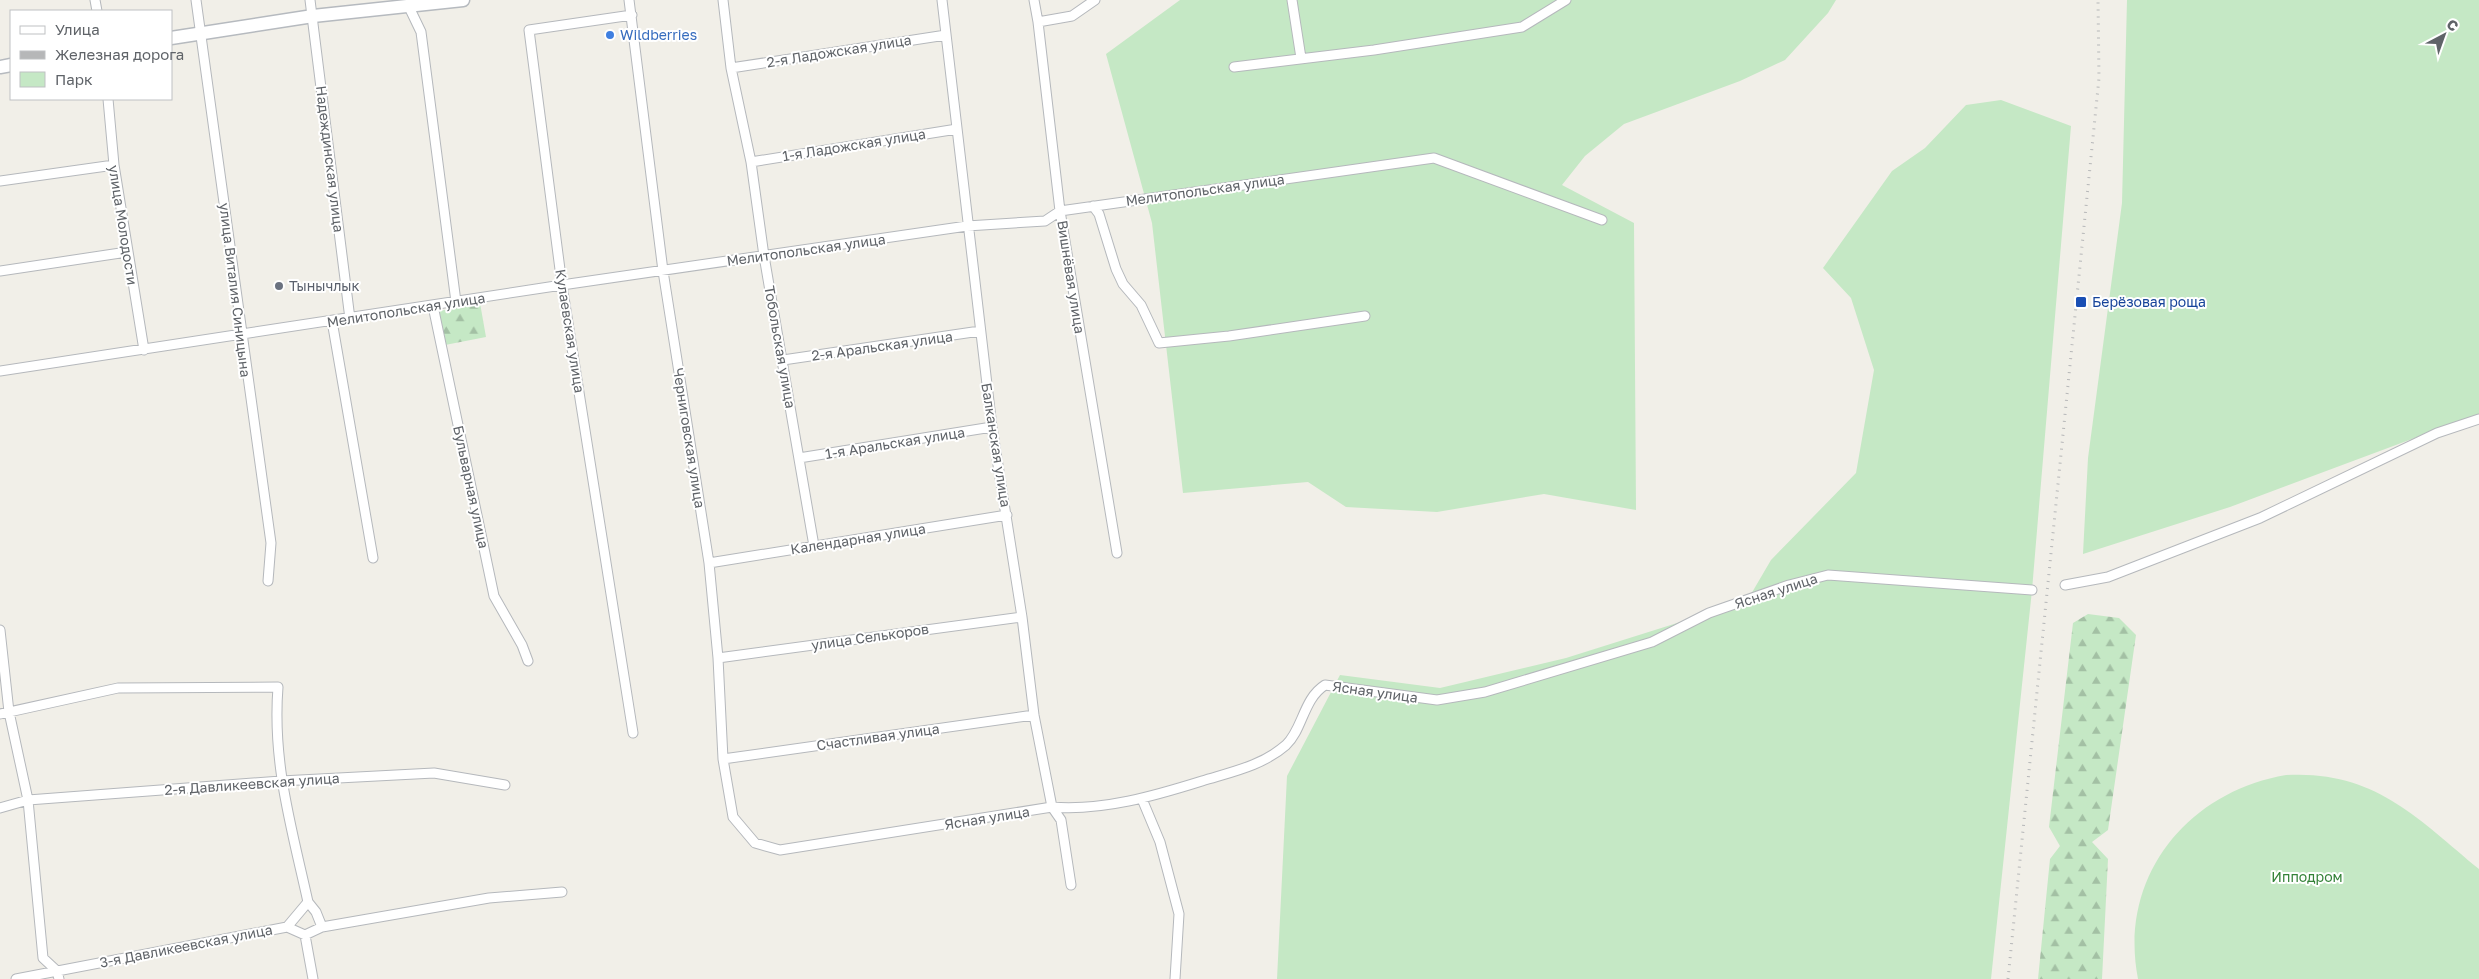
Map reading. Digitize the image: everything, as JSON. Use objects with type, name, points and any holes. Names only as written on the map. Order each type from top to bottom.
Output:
[{"type":"street","name":"улица Виталия Синицына","points":[[196,0],[202,33],[240,336],[270,543],[268,580]]},
{"type":"street","name":"Надеждинская улица","points":[[310,0],[350,319]]},
{"type":"street","points":[[172,38],[313,16],[463,0]]},
{"type":"street","name":"Черниговская улица","points":[[629,0],[663,271],[709,563],[718,658],[723,759],[733,817],[755,843],[780,850]]},
{"type":"street","name":"Тобольская улица","points":[[723,0],[731,68],[751,162],[764,256],[814,546]]},
{"type":"street","name":"Балканская улица","points":[[942,0],[992,427],[1022,617],[1034,715],[1052,807],[1061,820],[1071,885]]},
{"type":"street","name":"Вишнёвая улица","points":[[1034,0],[1060,211],[1117,553]]},
{"type":"street","points":[[1038,22],[1072,16],[1095,0]]},
{"type":"street","points":[[1292,0],[1301,58]]},
{"type":"street","points":[[1234,67],[1522,28],[1566,0]]},
{"type":"street","points":[[409,7],[420,32],[456,302]]},
{"type":"street","name":"Кулаевская улица","points":[[632,15],[529,30],[562,285],[633,734]]},
{"type":"street","name":"2-я Ладожская улица","points":[[731,68],[946,35]]},
{"type":"street","name":"улица Молодости","points":[[108,100],[114,165],[144,350]]},
{"type":"street","name":"1-я Ладожская улица","points":[[751,162],[957,129]]},
{"type":"street","name":"Мелитопольская улица","points":[[0,371],[240,336],[562,285],[967,226],[1045,222],[1060,211],[1434,158],[1602,220]]},
{"type":"street","points":[[0,181],[114,165]]},
{"type":"street","points":[[1093,206],[1100,214],[1120,277],[1140,305],[1159,343],[1230,336],[1366,316]]},
{"type":"street","points":[[0,271],[127,252]]},
{"type":"street","name":"Бульварная улица","points":[[433,306],[494,596],[522,645],[528,661]]},
{"type":"street","points":[[332,321],[373,558]]},
{"type":"street","name":"2-я Аральская улица","points":[[783,360],[980,331]]},
{"type":"street","points":[[2065,585],[2108,577],[2260,518],[2437,433],[2479,419]]},
{"type":"street","name":"1-я Аральская улица","points":[[799,458],[992,427]]},
{"type":"street","name":"Календарная улица","points":[[709,563],[1007,515]]},
{"type":"street","name":"Ясная улица","points":[[780,850],[1052,807],[1073,809],[1142,799],[1259,763],[1287,744],[1315,692],[1325,685],[1437,700],[1485,692],[1652,642],[1710,613],[1789,585],[1828,575],[2032,590]]},
{"type":"street","name":"улица Селькоров","points":[[718,658],[1022,617]]},
{"type":"street","points":[[0,630],[4,713],[28,800],[43,958],[58,975]]},
{"type":"street","points":[[4,713],[118,688],[278,688],[276,712],[281,781],[308,902],[316,912],[322,927]]},
{"type":"street","name":"Счастливая улица","points":[[723,759],[1034,715]]},
{"type":"street","name":"2-я Давликеевская улица","points":[[0,808],[28,800],[281,781],[434,772],[505,785]]},
{"type":"street","points":[[1142,799],[1160,842],[1179,914],[1174,979]]},
{"type":"street","points":[[313,979],[305,934],[322,927],[489,898],[562,892]]},
{"type":"street","points":[[287,927],[308,902]]},
{"type":"street","name":"3-я Давликеевская улица","points":[[16,979],[58,975],[287,927],[305,934]]},
{"type":"green space","points":[[1180,0],[1836,0],[1828,13],[1785,60],[1740,81],[1624,124],[1585,156],[1562,185],[1634,223],[1636,510],[1544,494],[1437,512],[1346,507],[1308,482],[1183,493],[1152,223],[1106,54]]},
{"type":"green space","name":"Берёзовая роща","points":[[2127,0],[2479,0],[2479,414],[2230,507],[2083,554],[2088,458],[2122,203]]},
{"type":"green space","points":[[2001,100],[2071,126],[2032,590],[1991,979],[1277,979],[1287,776],[1340,675],[1440,688],[1566,658],[1747,601],[1771,560],[1856,473],[1874,370],[1851,298],[1823,268],[1892,171],[1925,148],[1966,105]]},
{"type":"green space","points":[[480,303],[486,337],[445,345],[439,311]]},
{"type":"green space","points":[[2088,614],[2119,618],[2136,635],[2108,830],[2092,842],[2108,859],[2102,979],[2038,979],[2050,859],[2060,846],[2049,827],[2073,623]]},
{"type":"green space","name":"Ипподром","points":[[2286,775],[2317,775],[2344,780],[2369,789],[2413,815],[2479,869],[2479,979],[2138,979],[2135,942],[2139,906],[2150,874],[2167,845],[2190,820],[2218,800],[2250,784]]},
{"type":"railway","points":[[2008,979],[2099,78],[2098,0]]},
{"type":"place","name":"Wildberries","points":[[610,35]]},
{"type":"place","name":"Тынычлык","points":[[279,286]]},
{"type":"place","name":"Берёзовая роща","points":[[2081,302]]}]
